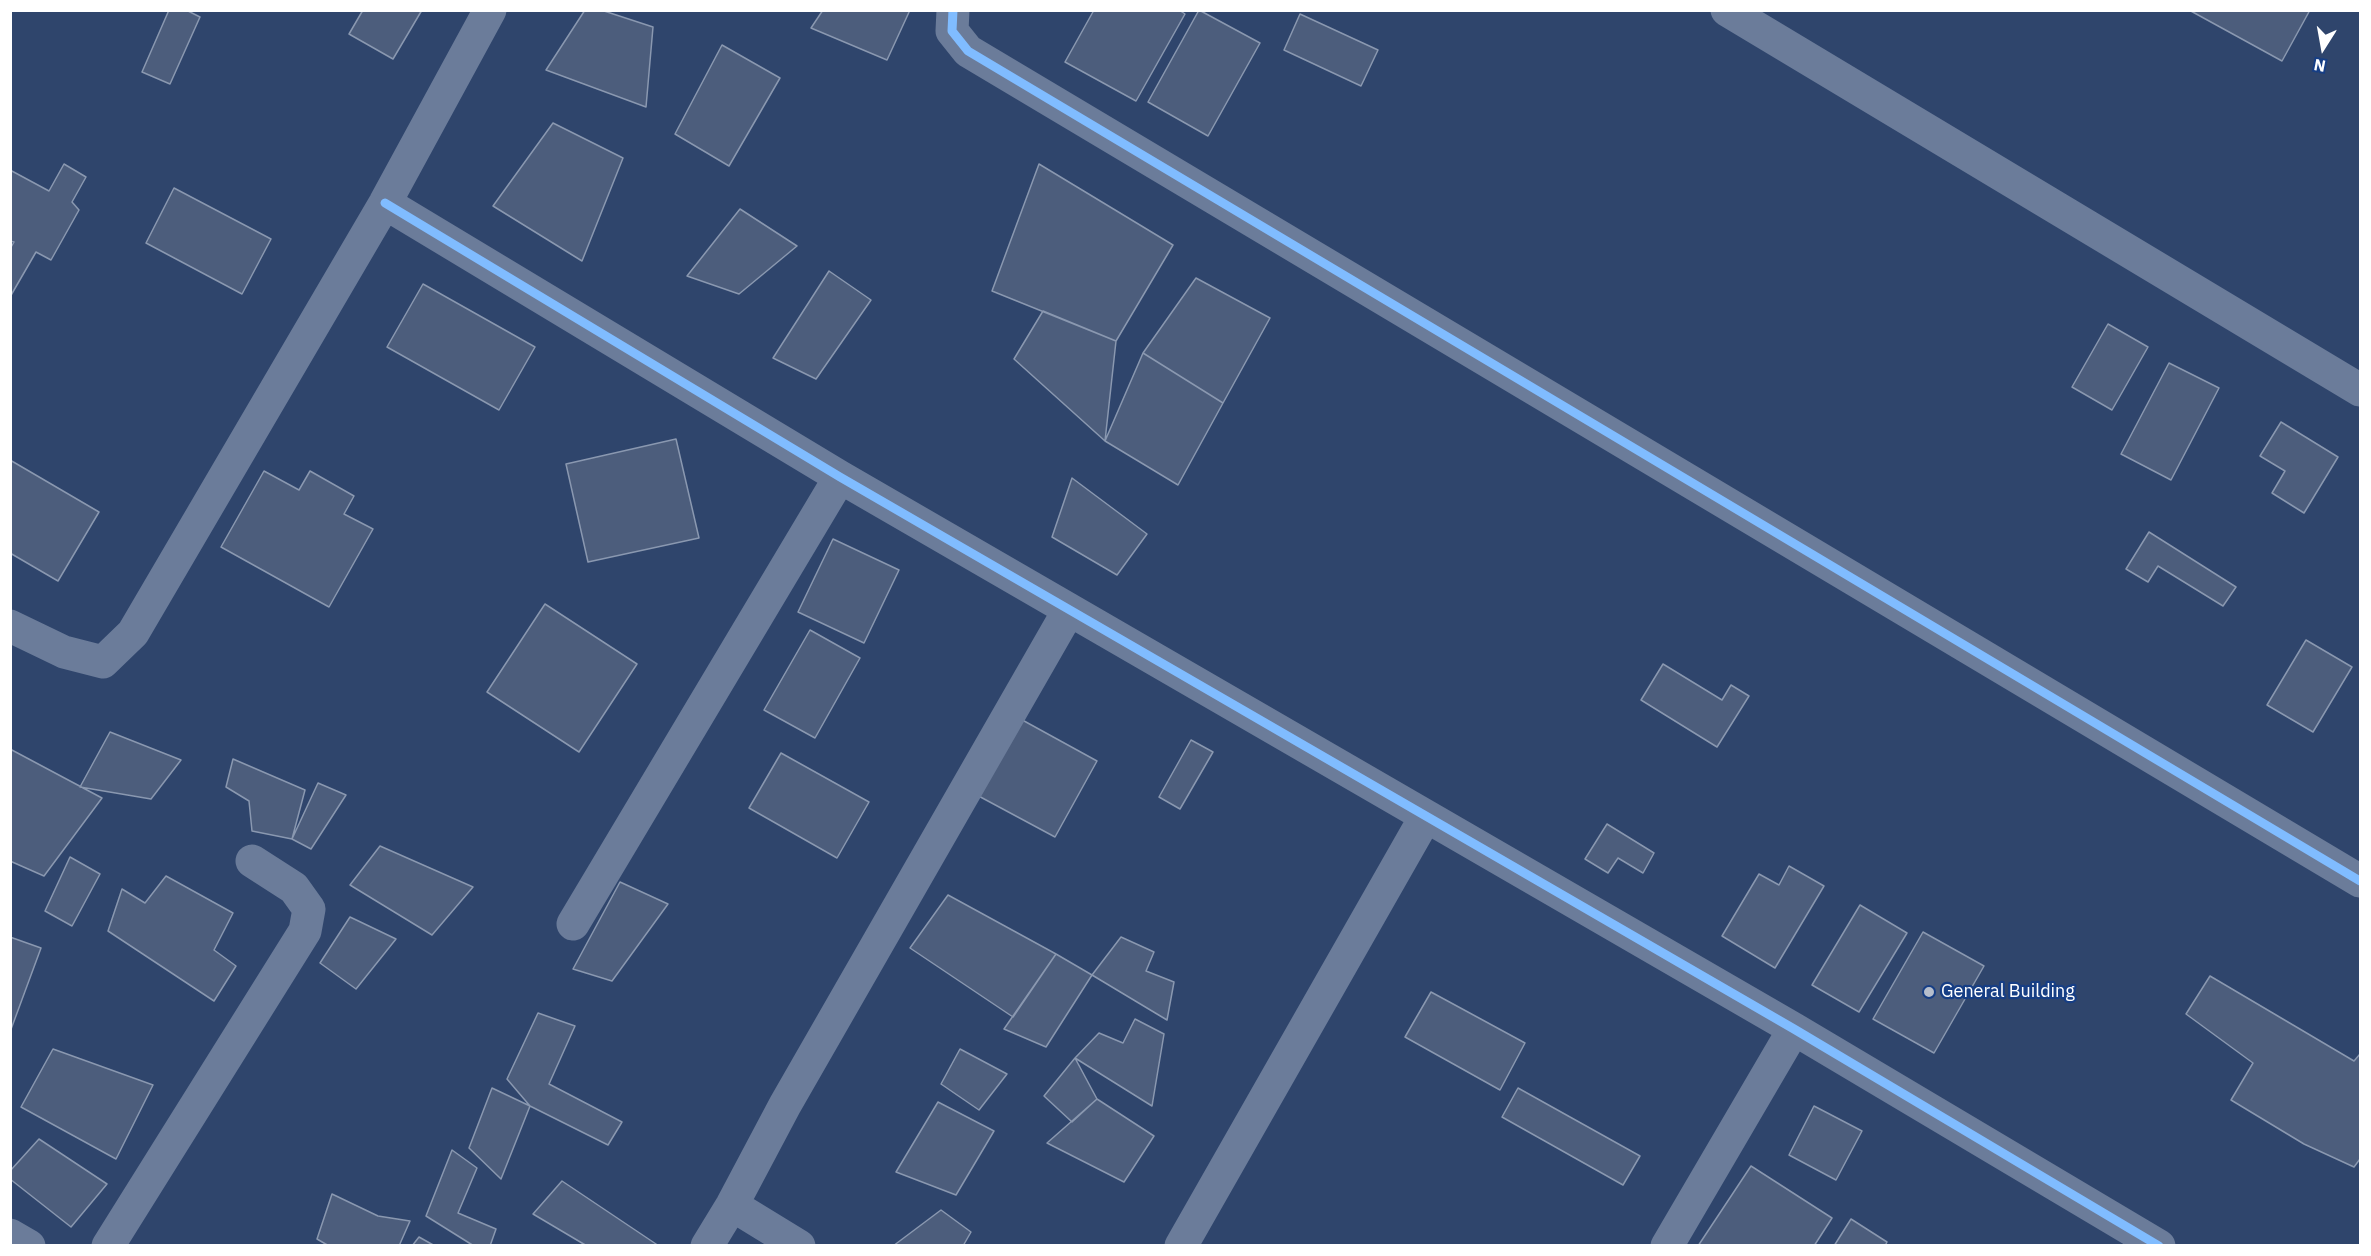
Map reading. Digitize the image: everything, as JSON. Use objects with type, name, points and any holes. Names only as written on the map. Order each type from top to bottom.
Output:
[{"type":"street","points":[[953,10],[952,31],[968,51],[2361,881]]},
{"type":"street","points":[[1727,10],[2361,390]]},
{"type":"street","points":[[10,626],[64,652],[103,662],[133,633],[385,203],[484,13]]},
{"type":"street","points":[[385,203],[840,477],[1794,1029],[2159,1245]]},
{"type":"street","points":[[573,924],[840,477]]},
{"type":"street","points":[[707,1245],[732,1205],[785,1105],[1069,610]]},
{"type":"street","points":[[1181,1245],[1426,816]]},
{"type":"street","points":[[108,1245],[305,931],[309,909],[294,888],[252,861]]},
{"type":"street","points":[[1667,1245],[1794,1029]]},
{"type":"street","points":[[732,1205],[799,1245]]},
{"type":"street","points":[[10,1235],[29,1245]]},
{"type":"building","points":[[169,10],[186,10],[200,17],[170,84],[142,72]]},
{"type":"building","points":[[363,10],[422,10],[393,59],[349,34]]},
{"type":"building","points":[[585,10],[601,10],[653,27],[646,107],[546,70]]},
{"type":"building","points":[[823,10],[910,10],[887,60],[811,28]]},
{"type":"building","points":[[1094,10],[1179,10],[1185,14],[1136,101],[1065,62]]},
{"type":"building","points":[[1199,10],[1260,43],[1208,136],[1148,102]]},
{"type":"building","points":[[2189,10],[2310,10],[2282,61]]},
{"type":"building","points":[[1300,14],[1378,50],[1361,86],[1284,50]]},
{"type":"building","points":[[722,45],[780,78],[729,166],[675,134]]},
{"type":"building","points":[[553,123],[623,158],[582,261],[493,206]]},
{"type":"building","points":[[64,164],[86,177],[72,202],[79,210],[51,260],[36,252],[10,297],[10,249],[14,242],[10,241],[10,170],[49,191]]},
{"type":"building","points":[[1039,164],[1173,245],[1116,341],[992,291]]},
{"type":"building","points":[[174,188],[271,239],[242,294],[146,243]]},
{"type":"building","points":[[740,209],[797,246],[739,294],[687,276]]},
{"type":"building","points":[[829,271],[871,300],[816,379],[773,358]]},
{"type":"building","points":[[1196,278],[1270,318],[1223,403],[1143,353]]},
{"type":"building","points":[[423,284],[535,347],[499,410],[387,347]]},
{"type":"building","points":[[1043,311],[1116,341],[1105,441],[1014,359]]},
{"type":"building","points":[[2108,324],[2148,347],[2112,410],[2072,387]]},
{"type":"building","points":[[1143,353],[1223,403],[1178,485],[1105,441]]},
{"type":"building","points":[[2169,363],[2219,388],[2171,480],[2121,454]]},
{"type":"building","points":[[2281,422],[2338,457],[2304,513],[2272,493],[2285,471],[2260,456]]},
{"type":"building","points":[[676,439],[699,538],[588,562],[566,464]]},
{"type":"building","points":[[10,460],[99,512],[58,581],[10,553]]},
{"type":"building","points":[[264,471],[299,490],[310,471],[354,496],[344,514],[373,529],[329,607],[221,547]]},
{"type":"building","points":[[1072,478],[1147,534],[1117,575],[1052,537]]},
{"type":"building","points":[[2149,532],[2236,587],[2223,606],[2158,566],[2148,582],[2126,569]]},
{"type":"building","points":[[833,539],[899,570],[864,643],[798,612]]},
{"type":"building","points":[[545,604],[637,664],[579,752],[487,692]]},
{"type":"building","points":[[810,630],[860,658],[815,738],[764,710]]},
{"type":"building","points":[[2306,640],[2352,667],[2313,732],[2267,705]]},
{"type":"building","points":[[1663,664],[1722,700],[1731,685],[1749,696],[1717,747],[1641,700]]},
{"type":"building","points":[[1015,716],[1097,761],[1055,837],[973,793]]},
{"type":"building","points":[[110,732],[181,760],[151,799],[80,787]]},
{"type":"building","points":[[1191,740],[1213,752],[1180,809],[1159,797]]},
{"type":"building","points":[[10,749],[102,798],[44,876],[10,861]]},
{"type":"building","points":[[781,753],[869,802],[837,858],[749,808]]},
{"type":"building","points":[[233,759],[305,790],[292,839],[252,831],[249,801],[226,787]]},
{"type":"building","points":[[318,783],[346,795],[311,849],[292,839]]},
{"type":"building","points":[[1607,824],[1654,853],[1643,873],[1618,858],[1608,873],[1585,859]]},
{"type":"building","points":[[380,846],[473,887],[432,935],[350,885]]},
{"type":"building","points":[[70,857],[100,874],[72,926],[45,911]]},
{"type":"building","points":[[1789,866],[1824,886],[1775,968],[1722,936],[1759,874],[1779,885]]},
{"type":"building","points":[[166,876],[233,913],[214,950],[236,966],[214,1001],[108,931],[122,889],[145,903]]},
{"type":"building","points":[[620,882],[668,904],[612,981],[573,969]]},
{"type":"building","points":[[948,895],[1056,954],[1013,1017],[910,948]]},
{"type":"building","points":[[1860,905],[1907,933],[1859,1012],[1812,985]]},
{"type":"building","points":[[350,917],[396,939],[356,989],[320,963]]},
{"type":"building","name":"General Building","points":[[1923,932],[1984,966],[1934,1053],[1873,1019]]},
{"type":"building","points":[[10,937],[41,948],[10,1032]]},
{"type":"building","points":[[1121,937],[1154,952],[1146,971],[1174,982],[1167,1020],[1092,975]]},
{"type":"building","points":[[1056,954],[1092,975],[1046,1047],[1004,1029]]},
{"type":"building","points":[[2210,976],[2354,1061],[2360,1054],[2360,1159],[2354,1167],[2304,1144],[2231,1100],[2253,1063],[2186,1014]]},
{"type":"building","points":[[1431,992],[1525,1043],[1500,1090],[1405,1037]]},
{"type":"building","points":[[538,1013],[575,1026],[549,1084],[622,1122],[608,1145],[530,1106],[507,1079]]},
{"type":"building","points":[[1135,1019],[1164,1034],[1152,1106],[1075,1058],[1099,1033],[1123,1043]]},
{"type":"building","points":[[53,1049],[153,1085],[116,1159],[21,1107]]},
{"type":"building","points":[[960,1049],[1007,1074],[979,1110],[941,1084]]},
{"type":"building","points":[[1075,1058],[1097,1099],[1072,1122],[1044,1096]]},
{"type":"building","points":[[492,1088],[530,1106],[501,1179],[469,1148]]},
{"type":"building","points":[[1518,1088],[1640,1156],[1623,1185],[1502,1117]]},
{"type":"building","points":[[1097,1099],[1154,1136],[1124,1182],[1047,1143]]},
{"type":"building","points":[[938,1102],[994,1131],[956,1195],[896,1172]]},
{"type":"building","points":[[1814,1106],[1862,1131],[1836,1180],[1789,1155]]},
{"type":"building","points":[[39,1139],[107,1184],[71,1227],[10,1179],[10,1171]]},
{"type":"building","points":[[452,1150],[477,1168],[458,1213],[496,1229],[490,1246],[474,1246],[426,1216]]},
{"type":"building","points":[[1751,1166],[1832,1218],[1814,1246],[1698,1246]]},
{"type":"building","points":[[562,1181],[659,1246],[587,1246],[533,1214]]},
{"type":"building","points":[[332,1194],[378,1216],[410,1221],[399,1246],[329,1246],[317,1239]]},
{"type":"building","points":[[941,1210],[971,1232],[963,1246],[893,1246]]},
{"type":"building","points":[[1851,1219],[1887,1242],[1885,1246],[1834,1246]]},
{"type":"building","points":[[419,1237],[435,1246],[412,1246]]},
{"type":"cycle path","points":[[953,10],[952,31],[968,51],[2360,881]]},
{"type":"cycle path","points":[[385,203],[840,477],[1794,1029],[2159,1246]]},
{"type":"place","name":"General Building","points":[[1929,992]]}]
